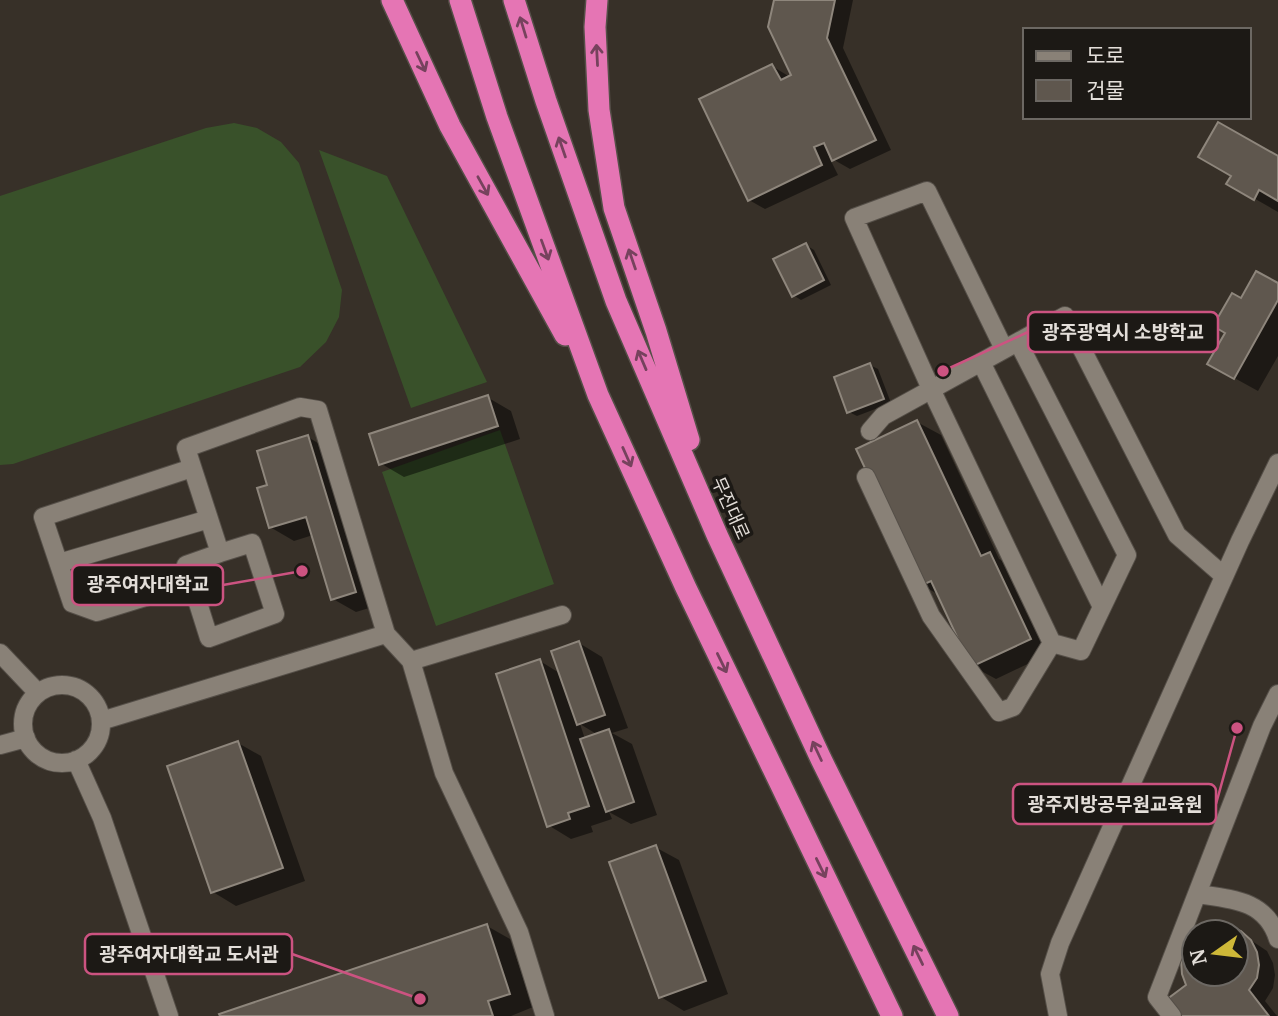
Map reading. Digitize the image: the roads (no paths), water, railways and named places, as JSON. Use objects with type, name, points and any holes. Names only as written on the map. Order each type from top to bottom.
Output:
[{"type":"highway","points":[[392,0],[450,126],[598,395],[686,588],[892,1016]]},
{"type":"highway","points":[[460,0],[496,117],[598,395]]},
{"type":"highway","name":"무진대로","points":[[514,0],[546,101],[616,301],[718,535],[821,759],[948,1016]]},
{"type":"highway","points":[[597,0],[595,27],[599,110],[614,208],[656,331],[718,535]]},
{"type":"street","points":[[927,191],[1127,555],[1081,651],[1052,643],[930,389],[854,218],[927,191]]},
{"type":"street","points":[[870,430],[883,416],[1065,316],[1177,535],[1224,576]]},
{"type":"street","points":[[981,362],[1102,607]]},
{"type":"street","points":[[220,554],[186,448],[300,407],[318,410],[386,634],[411,661],[444,773],[519,932],[545,1016]]},
{"type":"street","points":[[1058,1016],[1051,974],[1060,943],[1224,576],[1278,463]]},
{"type":"street","points":[[191,583],[97,612],[72,603],[43,517],[192,468]]},
{"type":"street","points":[[866,477],[931,616],[999,712],[1013,707],[1052,643]]},
{"type":"street","points":[[59,563],[209,519]]},
{"type":"street","points":[[252,542],[275,614],[209,638],[186,565],[220,554],[252,542]]},
{"type":"street","points":[[411,661],[562,615]]},
{"type":"street","points":[[101,722],[386,634]]},
{"type":"street","points":[[0,653],[37,693]]},
{"type":"street","points":[[72,686],[92,699],[101,722],[95,745],[76,760],[64,763],[52,761],[32,748],[23,726],[29,702],[37,693],[48,687],[72,686]]},
{"type":"street","points":[[1172,1016],[1157,997],[1262,726],[1278,694]]},
{"type":"street","points":[[0,745],[26,738]]},
{"type":"street","points":[[76,760],[102,818],[169,1016]]},
{"type":"street","points":[[1198,894],[1229,898],[1256,907],[1275,929],[1278,939]]},
{"type":"place","name":"광주광역시 소방학교","points":[[943,371]]},
{"type":"place","name":"광주여자대학교","points":[[302,571]]},
{"type":"place","name":"광주지방공무원교육원","points":[[1237,728]]},
{"type":"place","name":"광주여자대학교 도서관","points":[[420,999]]}]
